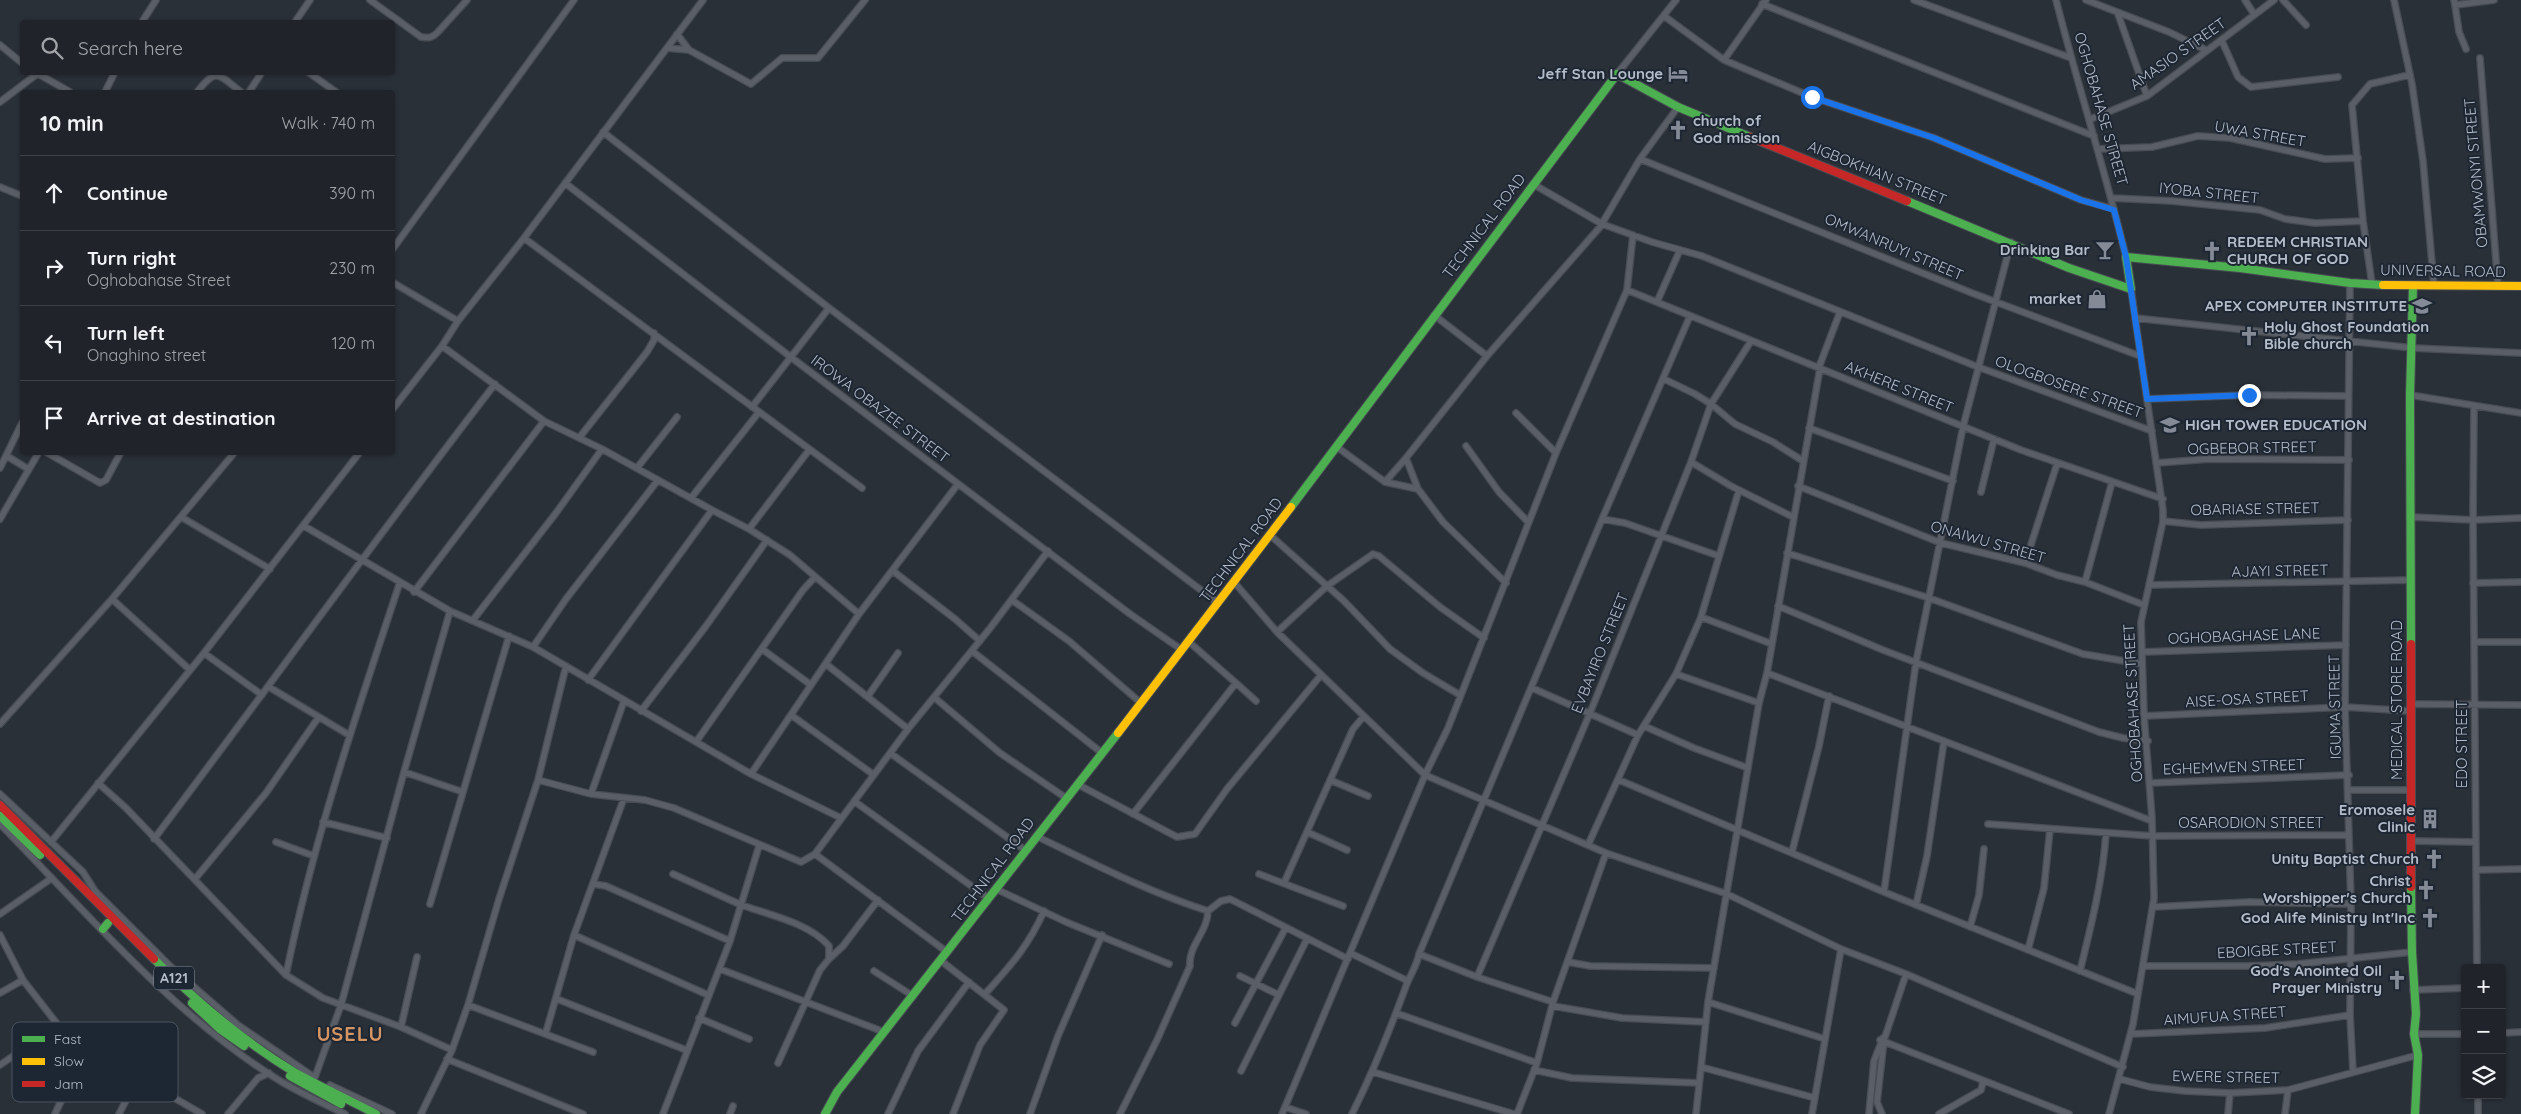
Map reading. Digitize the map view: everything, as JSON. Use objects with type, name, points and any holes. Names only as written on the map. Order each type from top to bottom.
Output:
[{"type":"main road","name":"AIGBOKHIAN STREET","points":[[1617,74],[1678,107],[2011,242],[2069,268],[2131,289]]},
{"type":"main road","name":"TECHNICAL ROAD","points":[[825,1114],[837,1092],[1189,642],[1617,74]]},
{"type":"main road","name":"UNIVERSAL ROAD","points":[[2126,257],[2240,268],[2350,283],[2413,286],[2521,286]]},
{"type":"main road","name":"OGHOBAHASE STREET","points":[[2126,257],[2131,289]]},
{"type":"main road","name":"MEDICAL STORE ROAD","points":[[2413,286],[2413,348],[2410,395],[2412,517],[2412,952],[2414,1034],[2418,1055],[2415,1114]]},
{"type":"main road","name":"A121","points":[[0,805],[168,973],[220,1019],[286,1067],[376,1114]]},
{"type":"main road","name":"A121","points":[[0,816],[106,926],[221,1030],[313,1091],[361,1114]]},
{"type":"street","points":[[143,20],[156,0]]},
{"type":"street","points":[[296,20],[310,0]]},
{"type":"street","points":[[370,0],[421,37],[427,38],[432,38],[438,33],[467,0]]},
{"type":"street","points":[[395,246],[574,0]]},
{"type":"street","points":[[395,406],[703,0]]},
{"type":"street","points":[[667,48],[689,50],[750,84],[782,58],[818,58],[865,0]]},
{"type":"street","name":"TECHNICAL ROAD","points":[[1617,74],[1676,0]]},
{"type":"street","points":[[1914,0],[2071,58]]},
{"type":"street","name":"OGHOBAHASE STREET","points":[[2056,0],[2071,58],[2099,149],[2126,257]]},
{"type":"street","points":[[2086,0],[2118,14],[2169,32],[2206,50]]},
{"type":"street","points":[[2245,0],[2254,14]]},
{"type":"street","name":"AMASIO STREET","points":[[2090,119],[2147,96],[2274,0]]},
{"type":"street","points":[[2283,0],[2306,25]]},
{"type":"street","points":[[2394,0],[2423,160],[2434,286]]},
{"type":"street","points":[[2466,49],[2459,32],[2454,2],[2494,0]]},
{"type":"street","points":[[1724,60],[1764,2],[2094,136]]},
{"type":"street","points":[[2118,14],[2147,96]]},
{"type":"street","points":[[1664,16],[1724,60],[1812,97],[1934,138],[2081,200],[2114,210]]},
{"type":"street","points":[[677,34],[689,50]]},
{"type":"street","points":[[2222,41],[2238,77],[2250,87],[2338,77]]},
{"type":"street","points":[[0,45],[20,61]]},
{"type":"street","name":"OBAMWONYI STREET","points":[[2480,58],[2498,286]]},
{"type":"street","points":[[0,102],[34,75]]},
{"type":"street","points":[[40,75],[66,90]]},
{"type":"street","points":[[106,90],[114,75]]},
{"type":"street","points":[[250,90],[260,75]]},
{"type":"street","points":[[312,75],[333,90]]},
{"type":"street","points":[[2372,284],[2363,221],[2352,105],[2370,84],[2409,75]]},
{"type":"street","points":[[199,90],[208,78],[213,76],[222,78],[238,90]]},
{"type":"street","points":[[1385,482],[1487,356],[1602,224],[1640,159],[1678,107]]},
{"type":"street","points":[[603,132],[829,308],[1218,603]]},
{"type":"street","name":"UWA STREET","points":[[2099,149],[2152,147],[2198,136],[2230,138],[2325,159],[2358,158]]},
{"type":"street","name":"OMWANRUYI STREET","points":[[1640,159],[1996,302],[2140,356]]},
{"type":"street","name":"IROWA OBAZEE STREET","points":[[565,183],[958,484],[1182,650]]},
{"type":"street","name":"OLOGBOSERE STREET","points":[[1533,184],[1602,224],[1702,256],[1978,367],[2152,431]]},
{"type":"street","points":[[0,187],[20,195]]},
{"type":"street","name":"IYOBA STREET","points":[[2112,198],[2172,201],[2260,210],[2285,219],[2315,224],[2363,221]]},
{"type":"street","points":[[1282,1114],[1425,775],[1448,728],[1556,452],[1628,290],[1633,235]]},
{"type":"street","points":[[524,238],[862,488]]},
{"type":"street","points":[[1884,892],[1916,662],[1963,427],[2011,242]]},
{"type":"street","points":[[1657,302],[1680,250]]},
{"type":"street","name":"IGUMA STREET","points":[[2350,283],[2348,583],[2345,707],[2349,776],[2350,1015],[2353,1071]]},
{"type":"street","points":[[395,284],[458,321]]},
{"type":"street","name":"OGHOBAHASE STREET","points":[[2109,1114],[2123,1067],[2153,908],[2153,836],[2148,741],[2144,716],[2141,622],[2163,521],[2163,499],[2131,289]]},
{"type":"street","name":"AKHERE STREET","points":[[1628,290],[2057,464],[2163,499]]},
{"type":"street","points":[[752,407],[829,308]]},
{"type":"street","points":[[1696,1114],[1708,1002],[1819,368],[1840,312]]},
{"type":"street","points":[[1434,315],[1487,356]]},
{"type":"street","points":[[1352,1114],[1373,1072],[1408,981],[1417,964],[1602,519],[1664,380],[1690,316]]},
{"type":"street","points":[[2135,318],[2413,348],[2521,353]]},
{"type":"street","points":[[579,438],[634,370],[655,336]]},
{"type":"street","name":"EVBAYIRO STREET","points":[[1477,977],[1590,713],[1691,462],[1711,404],[1751,340]]},
{"type":"street","points":[[442,346],[544,421],[602,449],[712,510],[749,528],[790,554],[859,614]]},
{"type":"street","points":[[1664,380],[1711,404],[1734,424],[1773,442],[1803,461]]},
{"type":"street","points":[[154,839],[269,687],[361,558],[494,384]]},
{"type":"street","points":[[2147,399],[2249,395],[2348,396]]},
{"type":"street","points":[[2410,395],[2474,407],[2521,413]]},
{"type":"street","name":"EDO STREET","points":[[2474,407],[2473,584],[2477,964]]},
{"type":"street","points":[[691,498],[759,412]]},
{"type":"street","points":[[1516,413],[1556,452]]},
{"type":"street","points":[[637,468],[677,417]]},
{"type":"street","points":[[414,592],[544,421]]},
{"type":"street","points":[[0,468],[20,427]]},
{"type":"street","points":[[1809,428],[1953,480]]},
{"type":"street","points":[[1981,492],[1994,439]]},
{"type":"street","points":[[1466,446],[1499,492],[1528,522]]},
{"type":"street","points":[[1337,447],[1385,482],[1418,489]]},
{"type":"street","points":[[473,620],[556,513],[602,449]]},
{"type":"street","points":[[749,528],[809,450]]},
{"type":"street","points":[[0,519],[37,455]]},
{"type":"street","points":[[51,455],[100,483],[106,480],[119,455]]},
{"type":"street","points":[[0,724],[112,599],[233,455]]},
{"type":"street","points":[[51,842],[190,670],[358,455]]},
{"type":"street","points":[[7,456],[28,469]]},
{"type":"street","points":[[1406,458],[1418,489],[1443,522],[1506,583]]},
{"type":"street","name":"OGBEBOR STREET","points":[[2156,463],[2209,459],[2348,460]]},
{"type":"street","points":[[1691,462],[1739,490],[1793,516]]},
{"type":"street","points":[[2025,563],[2057,464]]},
{"type":"street","points":[[533,647],[566,599],[658,480]]},
{"type":"street","points":[[2085,582],[2112,482]]},
{"type":"street","points":[[751,774],[859,614],[958,484]]},
{"type":"street","name":"ONAIWU STREET","points":[[1798,486],[1941,543],[2025,563],[2057,575],[2085,582],[2144,605]]},
{"type":"street","points":[[1588,845],[1638,735],[1676,674],[1701,617],[1739,490]]},
{"type":"street","points":[[588,680],[712,510]]},
{"type":"street","points":[[181,517],[270,569]]},
{"type":"street","points":[[2412,517],[2473,520],[2521,518]]},
{"type":"street","points":[[1602,519],[1625,523],[1719,556]]},
{"type":"street","name":"OBARIASE STREET","points":[[2163,521],[2201,525],[2348,520]]},
{"type":"street","points":[[304,526],[361,558],[414,592],[450,611],[533,647],[751,774],[841,818]]},
{"type":"street","points":[[1270,535],[1327,586],[1390,649],[1423,673],[1460,695]]},
{"type":"street","points":[[641,711],[706,626],[766,540]]},
{"type":"street","points":[[538,780],[591,794],[645,800],[674,808],[759,846],[801,862],[814,854],[908,729],[980,641],[1048,551]]},
{"type":"street","points":[[1787,553],[1929,598],[2083,654],[2142,664]]},
{"type":"street","points":[[1277,632],[1327,586],[1373,554],[1379,556],[1440,607],[1484,638]]},
{"type":"street","points":[[893,571],[956,619],[980,641]]},
{"type":"street","points":[[696,742],[803,590],[815,576]]},
{"type":"street","name":"AJAYI STREET","points":[[2149,585],[2348,583],[2411,580]]},
{"type":"street","points":[[286,975],[323,822],[349,735],[400,582]]},
{"type":"street","points":[[1234,582],[1277,632],[1425,775],[1588,845],[1727,894],[1841,949],[1906,974],[2123,1067]]},
{"type":"street","points":[[2473,584],[2521,582]]},
{"type":"street","points":[[112,599],[190,670]]},
{"type":"street","points":[[1012,600],[1069,641],[1141,703]]},
{"type":"street","points":[[1778,606],[1916,662],[2099,732],[2123,738],[2148,741]]},
{"type":"street","points":[[315,1077],[341,1005],[450,611]]},
{"type":"street","points":[[1701,617],[1772,644]]},
{"type":"street","points":[[430,904],[509,636]]},
{"type":"street","points":[[1189,642],[1256,701]]},
{"type":"street","points":[[2474,642],[2521,642]]},
{"type":"street","name":"OGHOBAGHASE LANE","points":[[2143,652],[2346,646]]},
{"type":"street","points":[[762,649],[811,685]]},
{"type":"street","points":[[972,651],[1102,753]]},
{"type":"street","points":[[204,652],[262,695]]},
{"type":"street","points":[[868,696],[898,653]]},
{"type":"street","points":[[826,664],[908,729]]},
{"type":"street","points":[[421,1114],[452,1050],[468,1005],[499,899],[538,780],[566,666]]},
{"type":"street","points":[[1767,673],[2152,821]]},
{"type":"street","points":[[1676,674],[1759,703]]},
{"type":"street","points":[[1077,784],[1177,837],[1196,834],[1227,789],[1321,675]]},
{"type":"street","points":[[1133,814],[1236,682]]},
{"type":"street","points":[[269,687],[349,735]]},
{"type":"street","points":[[1532,688],[1638,735]]},
{"type":"street","points":[[1792,852],[1819,746],[1829,696]]},
{"type":"street","points":[[935,698],[1000,753],[1066,798]]},
{"type":"street","points":[[591,794],[624,701]]},
{"type":"street","name":"AISE-OSA STREET","points":[[2144,716],[2345,707],[2411,708],[2475,704],[2521,705]]},
{"type":"street","points":[[790,715],[874,775]]},
{"type":"street","points":[[1284,883],[1353,729],[1364,716]]},
{"type":"street","points":[[195,879],[266,793],[318,718]]},
{"type":"street","points":[[1644,726],[1694,748],[1748,768]]},
{"type":"street","points":[[1916,905],[1927,856],[1944,741]]},
{"type":"street","points":[[890,753],[1025,850]]},
{"type":"street","points":[[404,772],[463,792]]},
{"type":"street","name":"EGHEMWEN STREET","points":[[2150,783],[2349,776]]},
{"type":"street","points":[[1330,780],[1368,796]]},
{"type":"street","points":[[1619,780],[1738,832],[1792,852],[1884,892],[2138,994]]},
{"type":"street","points":[[98,783],[126,808],[286,975],[323,998],[400,1027],[452,1050]]},
{"type":"street","points":[[2349,790],[2411,790]]},
{"type":"street","points":[[0,794],[83,872],[95,891],[171,967],[238,1025],[283,1058],[315,1077],[392,1114]]},
{"type":"street","points":[[546,1032],[574,935],[624,798]]},
{"type":"street","points":[[854,801],[988,898]]},
{"type":"street","points":[[323,822],[386,838]]},
{"type":"street","points":[[0,824],[52,878],[106,926],[192,1015],[270,1073],[331,1111],[345,1114]]},
{"type":"street","name":"OSARODION STREET","points":[[1988,824],[2153,836],[2349,835]]},
{"type":"street","points":[[2028,950],[2044,888],[2050,829]]},
{"type":"street","points":[[1307,832],[1347,850]]},
{"type":"street","points":[[2080,971],[2092,924],[2105,852],[2106,833]]},
{"type":"street","points":[[1036,836],[1126,879],[1208,911]]},
{"type":"street","points":[[2412,841],[2475,842]]},
{"type":"street","points":[[276,842],[314,856]]},
{"type":"street","points":[[663,1114],[686,1050],[720,969],[759,846]]},
{"type":"street","points":[[1970,927],[1979,894],[1984,849]]},
{"type":"street","points":[[1373,1072],[1516,1114],[1537,1063],[1553,1004],[1606,852]]},
{"type":"street","points":[[814,854],[948,952]]},
{"type":"street","points":[[2476,870],[2521,869]]},
{"type":"street","points":[[673,874],[815,934],[829,946],[829,959]]},
{"type":"street","points":[[1259,874],[1343,906]]},
{"type":"street","points":[[0,914],[52,878]]},
{"type":"street","points":[[594,884],[606,886],[730,941]]},
{"type":"street","points":[[996,889],[1168,964]]},
{"type":"street","points":[[778,1063],[823,964],[843,946],[878,900]]},
{"type":"street","points":[[1208,911],[1221,901],[1230,900],[1307,940],[1408,981]]},
{"type":"street","points":[[2153,908],[2248,902],[2351,904]]},
{"type":"street","points":[[985,994],[1023,951],[1032,938],[1044,911]]},
{"type":"street","points":[[1120,1114],[1158,1040],[1190,966],[1190,954],[1208,921],[1208,911]]},
{"type":"street","points":[[1235,1023],[1285,929]]},
{"type":"street","points":[[0,935],[24,980],[56,1022]]},
{"type":"street","points":[[574,935],[708,995]]},
{"type":"street","points":[[1030,1114],[1058,1036],[1102,935]]},
{"type":"street","points":[[1241,1071],[1307,940]]},
{"type":"street","points":[[1812,1114],[1841,949]]},
{"type":"street","name":"EBOIGBE STREET","points":[[2143,966],[2248,966],[2351,959],[2412,952]]},
{"type":"street","points":[[1420,954],[1553,1004],[1622,1018],[1706,1022]]},
{"type":"street","points":[[400,1027],[416,957]]},
{"type":"street","points":[[940,960],[985,994],[1004,1012],[980,1045],[953,1114]]},
{"type":"street","points":[[1568,962],[1590,966],[1714,968]]},
{"type":"street","points":[[720,969],[806,1004],[884,1032]]},
{"type":"street","points":[[874,971],[913,996]]},
{"type":"street","points":[[1869,1114],[1874,1061],[1906,974]]},
{"type":"street","points":[[1240,976],[1279,995]]},
{"type":"street","points":[[0,993],[24,980]]},
{"type":"street","points":[[888,1114],[918,1051],[969,982]]},
{"type":"street","points":[[2413,990],[2461,988]]},
{"type":"street","points":[[557,999],[686,1050]]},
{"type":"street","points":[[1708,1002],[1825,1039]]},
{"type":"street","points":[[468,1005],[546,1032],[593,1052]]},
{"type":"street","points":[[1396,1013],[1537,1063]]},
{"type":"street","name":"AIMUFUA STREET","points":[[2130,1034],[2265,1028],[2350,1015]]},
{"type":"street","points":[[699,1018],[749,1039]]},
{"type":"street","points":[[2506,1032],[2521,1032]]},
{"type":"street","points":[[2414,1034],[2461,1034]]},
{"type":"street","points":[[1884,1038],[2056,1112],[2070,1114]]},
{"type":"street","points":[[1882,1114],[1877,1102],[1884,1038]]},
{"type":"street","name":"EWERE STREET","points":[[2120,1079],[2150,1087],[2184,1091],[2230,1093],[2288,1090],[2418,1055]]},
{"type":"street","points":[[0,1065],[12,1057]]},
{"type":"street","points":[[447,1059],[583,1114]]},
{"type":"street","points":[[1701,1067],[1814,1098]]},
{"type":"street","points":[[1534,1070],[1572,1078],[1699,1083]]},
{"type":"street","points":[[228,1114],[258,1078],[270,1073]]},
{"type":"street","points":[[1939,1114],[1981,1090],[1984,1082]]},
{"type":"street","points":[[2285,1114],[2288,1090]]},
{"type":"street","points":[[2228,1114],[2230,1093]]},
{"type":"street","points":[[2478,1099],[2478,1114]]},
{"type":"street","points":[[178,1101],[202,1114]]},
{"type":"street","points":[[55,1114],[61,1102]]},
{"type":"street","points":[[119,1114],[125,1102]]},
{"type":"street","points":[[730,1114],[733,1106]]},
{"type":"street","points":[[1285,1106],[1306,1114]]},
{"type":"street","points":[[188,1114],[191,1108]]},
{"type":"traffic: fast","points":[[1291,507],[1617,74],[1678,107],[1750,137]]},
{"type":"traffic: fast","points":[[1907,201],[2069,268],[2131,289],[2126,257],[2240,268],[2350,283],[2383,285]]},
{"type":"traffic: fast","points":[[2411,644],[2410,395],[2413,286]]},
{"type":"traffic: fast","points":[[825,1114],[837,1092],[1118,733]]},
{"type":"traffic: fast","points":[[0,816],[40,855]]},
{"type":"traffic: fast","points":[[2411,887],[2412,952],[2416,1014],[2414,1034],[2418,1055],[2415,1114]]},
{"type":"traffic: fast","points":[[103,929],[108,923]]},
{"type":"traffic: fast","points":[[154,959],[203,1005],[238,1034],[275,1060],[314,1083],[376,1114]]},
{"type":"traffic: fast","points":[[192,1003],[221,1030],[244,1046]]},
{"type":"traffic: fast","points":[[290,1076],[341,1104]]},
{"type":"traffic: slow","points":[[2383,285],[2521,286]]},
{"type":"traffic: slow","points":[[1118,733],[1291,507]]},
{"type":"traffic: jam","points":[[1750,137],[1907,201]]},
{"type":"traffic: jam","points":[[2411,644],[2411,887]]},
{"type":"traffic: jam","points":[[0,805],[154,959]]},
{"type":"place","name":"Jeff Stan Lounge","points":[[1678,74]]},
{"type":"place","name":"church of God mission","points":[[1678,130]]},
{"type":"place","name":"Drinking Bar","points":[[2105,250]]},
{"type":"place","name":"REDEEM CHRISTIAN CHURCH OF GOD","points":[[2212,251]]},
{"type":"place","name":"market","points":[[2097,299]]},
{"type":"place","name":"APEX COMPUTER INSTITUTE","points":[[2422,306]]},
{"type":"place","name":"Holy Ghost Foundation Bible church","points":[[2249,336]]},
{"type":"place","name":"HIGH TOWER EDUCATION","points":[[2170,425]]},
{"type":"place","name":"Eromosele Clinic","points":[[2430,819]]},
{"type":"place","name":"Unity Baptist Church","points":[[2434,859]]},
{"type":"place","name":"Christ Worshipper's Church","points":[[2426,890]]},
{"type":"place","name":"God Alife Ministry Int'Inc","points":[[2430,918]]},
{"type":"place","name":"God's Anointed Oil Prayer Ministry","points":[[2397,980]]},
{"type":"district","name":"USELU","points":[[350,1034]]},
{"type":"route","points":[[1812,97],[1934,138],[2081,200],[2114,210],[2126,257],[2147,399],[2249,395]]}]
